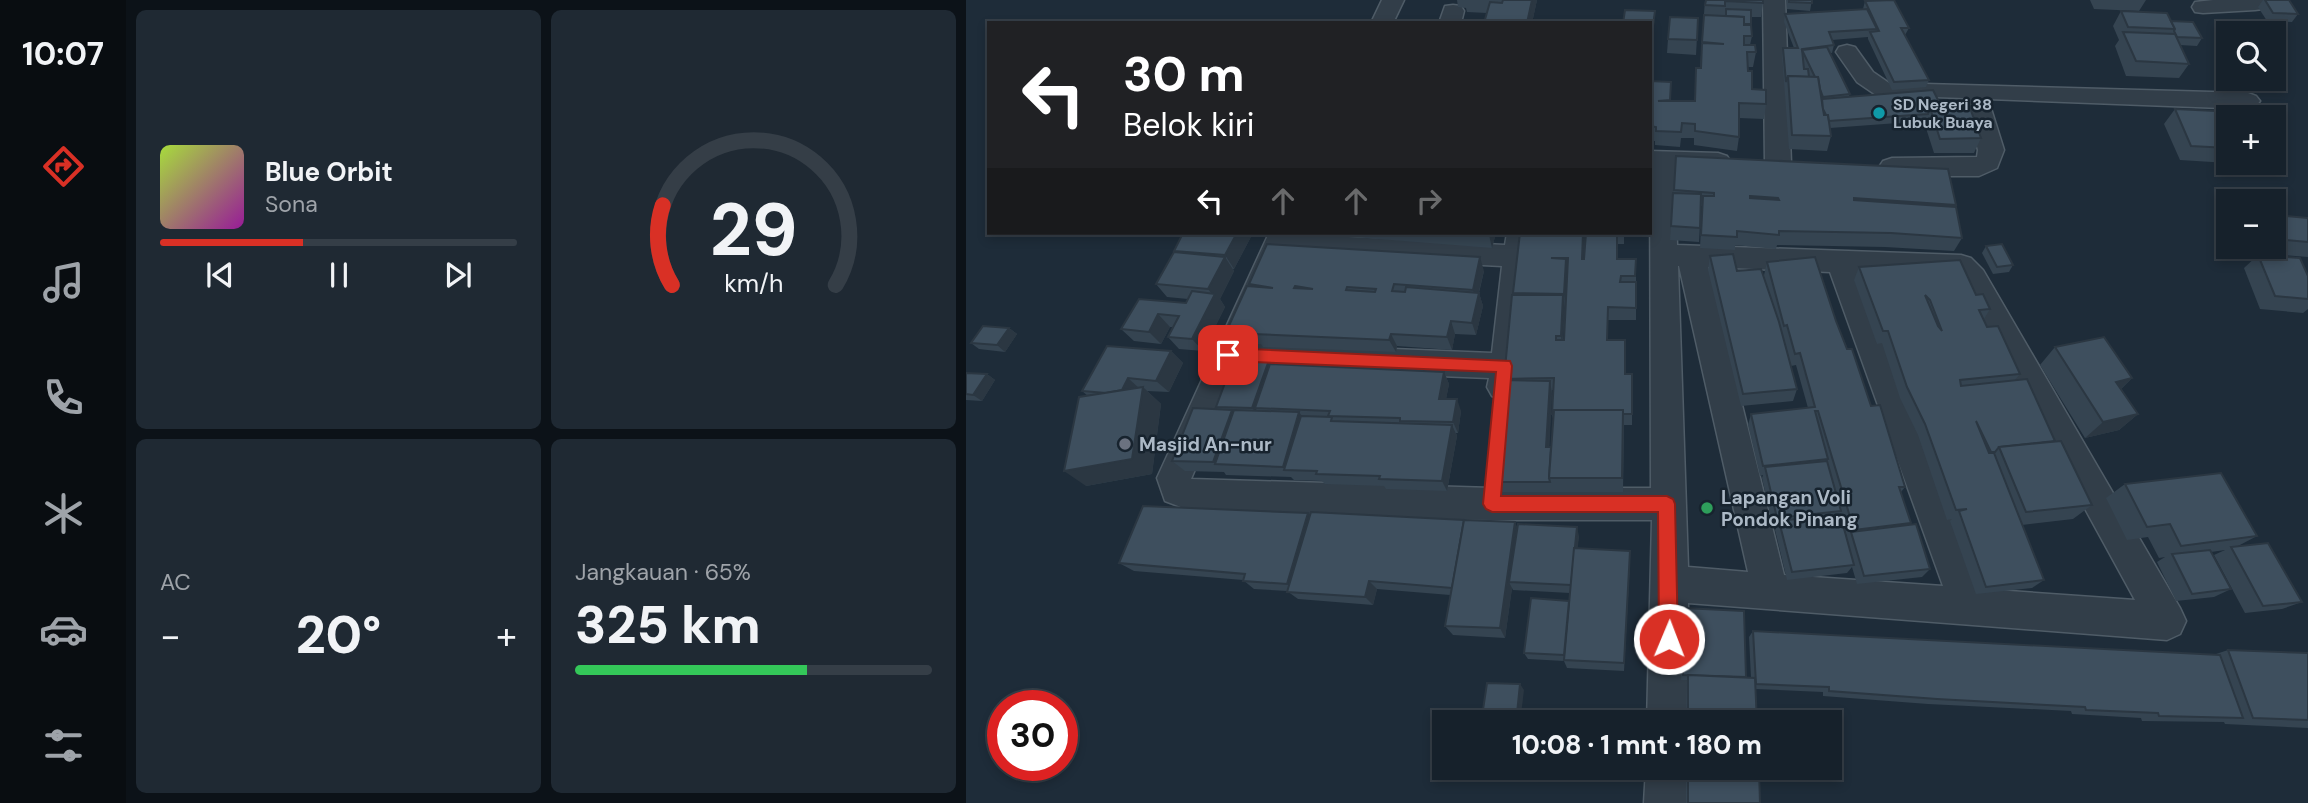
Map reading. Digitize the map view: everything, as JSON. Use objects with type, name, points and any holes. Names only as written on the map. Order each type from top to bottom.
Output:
[{"type":"street","points":[[1383,21],[1393,0]]},
{"type":"street","points":[[1774,0],[1778,163]]},
{"type":"street","points":[[2203,7],[2255,4]]},
{"type":"street","points":[[1847,52],[1865,77],[1884,90],[1974,90],[2248,101]]},
{"type":"street","points":[[1870,166],[1979,167],[1988,162],[1991,150],[1974,90]]},
{"type":"street","points":[[1770,591],[1677,256],[1656,160],[1804,164]]},
{"type":"street","points":[[1499,421],[1518,244],[1280,238],[1174,478],[1177,491],[1194,496],[1493,490],[1667,504]]},
{"type":"street","points":[[1670,584],[2167,621],[1973,278],[1961,266],[1677,256]]},
{"type":"street","points":[[1667,710],[1670,584],[1667,504],[1677,256]]},
{"type":"street","points":[[1840,262],[1969,606]]},
{"type":"street","points":[[1228,355],[1505,366]]},
{"type":"street","points":[[1665,803],[1666,780]]},
{"type":"building","points":[[1503,0],[1532,0],[1527,21],[1485,21],[1490,2],[1502,3]]},
{"type":"building","points":[[1706,0],[1763,0],[1763,3],[1725,1],[1725,6],[1705,5]]},
{"type":"building","points":[[1812,0],[1812,3],[1789,2]]},
{"type":"building","points":[[1894,0],[1909,28],[1901,28],[1929,80],[1894,82],[1870,32],[1879,31],[1865,1]]},
{"type":"building","points":[[2265,0],[2289,0],[2298,14],[2273,13]]},
{"type":"building","points":[[1726,9],[1751,10],[1751,24],[1744,24],[1744,17],[1726,16]]},
{"type":"building","points":[[1867,9],[1877,29],[1829,32],[1834,45],[1802,49],[1804,69],[1808,69],[1809,77],[1788,76],[1786,82],[1783,48],[1798,48],[1785,14]]},
{"type":"building","points":[[1625,10],[1655,11],[1652,33],[1652,21],[1623,21]]},
{"type":"building","points":[[2121,11],[2167,13],[2175,29],[2128,27]]},
{"type":"building","points":[[1704,15],[1744,17],[1744,25],[1751,25],[1752,36],[1744,36],[1744,45],[1755,45],[1756,52],[1747,52],[1748,71],[1752,71],[1752,89],[1766,90],[1766,104],[1739,103],[1739,137],[1695,131],[1695,124],[1682,123],[1681,132],[1656,131],[1656,127],[1652,126],[1652,81],[1671,82],[1670,100],[1658,101],[1695,101],[1696,68],[1701,68],[1702,43],[1724,44],[1702,42]]},
{"type":"building","points":[[1670,17],[1698,18],[1697,40],[1668,39]]},
{"type":"building","points":[[2171,21],[2193,22],[2202,38],[2177,37]]},
{"type":"building","points":[[2123,32],[2175,34],[2189,64],[2136,61]]},
{"type":"building","name":"SD Negeri 38 Lubuk Buaya","points":[[1827,47],[1850,94],[1823,97],[1818,77],[1815,77],[1802,50]]},
{"type":"building","points":[[1788,76],[1818,77],[1824,115],[1828,115],[1831,136],[1792,135]]},
{"type":"building","name":"SD Negeri 38 Lubuk Buaya","points":[[1933,90],[1942,108],[1930,108],[1928,114],[1829,121],[1823,109],[1822,99]]},
{"type":"building","points":[[1930,108],[1970,108],[1981,138],[1940,139]]},
{"type":"building","points":[[2175,109],[2216,111],[2216,147],[2191,146]]},
{"type":"building","points":[[1676,156],[1948,169],[1956,205],[1854,200],[1956,207],[1962,238],[1891,233],[1779,231],[1779,235],[1737,231],[1737,237],[1701,235],[1703,196],[1714,196],[1714,193],[1674,190]],"holes":[[[1750,196],[1778,198],[1779,200]]]},
{"type":"building","points":[[1673,193],[1701,194],[1700,228],[1671,226]]},
{"type":"building","points":[[2286,216],[2308,218],[2308,242],[2286,240]]},
{"type":"building","points":[[1182,235],[1236,235],[1225,255],[1174,251]]},
{"type":"building","points":[[1520,235],[1583,235],[1584,259],[1586,235],[1617,235],[1617,259],[1636,259],[1635,276],[1621,276],[1620,282],[1636,282],[1636,308],[1608,307],[1607,340],[1625,340],[1625,374],[1632,374],[1632,414],[1623,414],[1623,410],[1554,410],[1552,414],[1554,378],[1504,379],[1512,295],[1563,295],[1561,336],[1556,336],[1556,340],[1564,340],[1568,258],[1551,258],[1566,259],[1564,294],[1513,293]]},
{"type":"building","points":[[1267,244],[1480,257],[1473,290],[1394,284],[1392,291],[1405,292],[1406,287],[1479,293],[1472,323],[1451,321],[1447,337],[1391,334],[1389,340],[1253,334],[1254,331],[1227,330],[1247,286],[1273,288],[1249,284]],"holes":[[[1347,287],[1376,289],[1375,292],[1346,290]]]},
{"type":"building","points":[[2002,244],[2013,265],[1997,267],[1986,246]]},
{"type":"building","points":[[1174,252],[1225,257],[1208,289],[1156,284]]},
{"type":"building","points":[[1733,254],[1737,271],[1761,269],[1797,389],[1743,394],[1710,256]]},
{"type":"building","points":[[1815,257],[1836,321],[1847,349],[1852,349],[1871,406],[1880,405],[1905,487],[1899,487],[1911,523],[1854,530],[1818,411],[1815,411],[1828,459],[1763,466],[1751,414],[1815,407],[1800,353],[1795,354],[1787,325],[1784,326],[1767,262]]},
{"type":"building","points":[[2300,258],[2308,276],[2308,299],[2275,296],[2260,259]]},
{"type":"building","points":[[1960,260],[1976,295],[1983,294],[1990,309],[1979,310],[1987,327],[1998,326],[2020,374],[1960,380],[1961,386],[2027,379],[2055,441],[1999,447],[1995,452],[1991,452],[1976,421],[1989,453],[1994,453],[2044,580],[1986,587],[1959,511],[1967,509],[1956,510],[1925,424],[1907,387],[1888,331],[1883,331],[1859,267]],"holes":[[[1925,295],[1930,300],[1942,331]]]},
{"type":"building","points":[[1192,291],[1215,294],[1192,339],[1168,337],[1179,316],[1158,314],[1149,332],[1121,329],[1139,299],[1186,303]]},
{"type":"building","points":[[983,326],[1009,328],[997,345],[971,343]]},
{"type":"building","points":[[2104,337],[2132,378],[2116,382],[2138,414],[2103,422],[2055,347]]},
{"type":"building","points":[[1107,346],[1171,351],[1156,381],[1128,378],[1122,390],[1106,393],[1082,391]]},
{"type":"building","points":[[1234,359],[1269,360],[1252,408],[1216,407]]},
{"type":"building","points":[[1270,364],[1444,372],[1439,399],[1457,399],[1453,422],[1328,416],[1330,411],[1255,408]]},
{"type":"building","points":[[966,373],[987,374],[973,395],[966,394]]},
{"type":"building","points":[[1502,380],[1550,381],[1546,447],[1551,447],[1550,482],[1493,482]]},
{"type":"building","points":[[1143,387],[1132,459],[1064,471],[1079,397]]},
{"type":"building","points":[[1193,408],[1232,410],[1213,462],[1172,461]]},
{"type":"building","points":[[1234,410],[1299,412],[1283,467],[1215,464]]},
{"type":"building","points":[[1554,410],[1623,410],[1622,478],[1549,478]]},
{"type":"building","points":[[1301,416],[1332,417],[1331,421],[1452,425],[1442,481],[1379,479],[1380,476],[1284,470]]},
{"type":"building","points":[[2061,441],[2092,505],[2026,512],[1999,447]]},
{"type":"building","points":[[1827,461],[1841,511],[1777,518],[1765,467]]},
{"type":"building","points":[[2221,473],[2257,536],[2181,546],[2170,524],[2147,527],[2125,484]]},
{"type":"building","points":[[1143,506],[1308,513],[1287,584],[1243,581],[1245,574],[1119,563]]},
{"type":"building","points":[[1311,512],[1464,520],[1452,588],[1369,581],[1365,597],[1287,592]]},
{"type":"building","points":[[1840,514],[1854,565],[1792,572],[1779,521]]},
{"type":"building","points":[[1464,520],[1515,522],[1500,628],[1445,626]]},
{"type":"building","points":[[1518,524],[1577,527],[1571,585],[1509,582]]},
{"type":"building","points":[[1916,524],[1930,569],[1864,576],[1851,532]]},
{"type":"building","points":[[2268,543],[2302,602],[2263,606],[2231,547]]},
{"type":"building","points":[[1574,548],[1630,551],[1624,663],[1564,660]]},
{"type":"building","points":[[2210,550],[2231,589],[2192,594],[2172,554]]},
{"type":"building","points":[[1531,598],[1569,601],[1564,655],[1524,653]]},
{"type":"building","points":[[1683,608],[1744,611],[1746,677],[1683,675]]},
{"type":"building","points":[[1753,631],[2220,655],[2243,718],[2159,716],[2158,713],[2086,710],[2085,707],[1937,699],[1829,691],[1829,687],[1756,684]]},
{"type":"building","points":[[2228,650],[2308,653],[2308,720],[2253,718]]},
{"type":"building","points":[[1688,675],[1755,678],[1756,710],[1688,710]]},
{"type":"building","points":[[1487,683],[1520,684],[1517,710],[1483,710]]},
{"type":"building","points":[[1688,780],[1759,780],[1760,803],[1688,803]]},
{"type":"place","name":"SD Negeri 38 Lubuk Buaya","points":[[1879,113]]},
{"type":"place","name":"Masjid An-nur","points":[[1125,444]]},
{"type":"place","name":"Lapangan Voli Pondok Pinang","points":[[1707,508]]},
{"type":"route","points":[[1228,355],[1505,366],[1492,504],[1667,504],[1669,639]]}]
